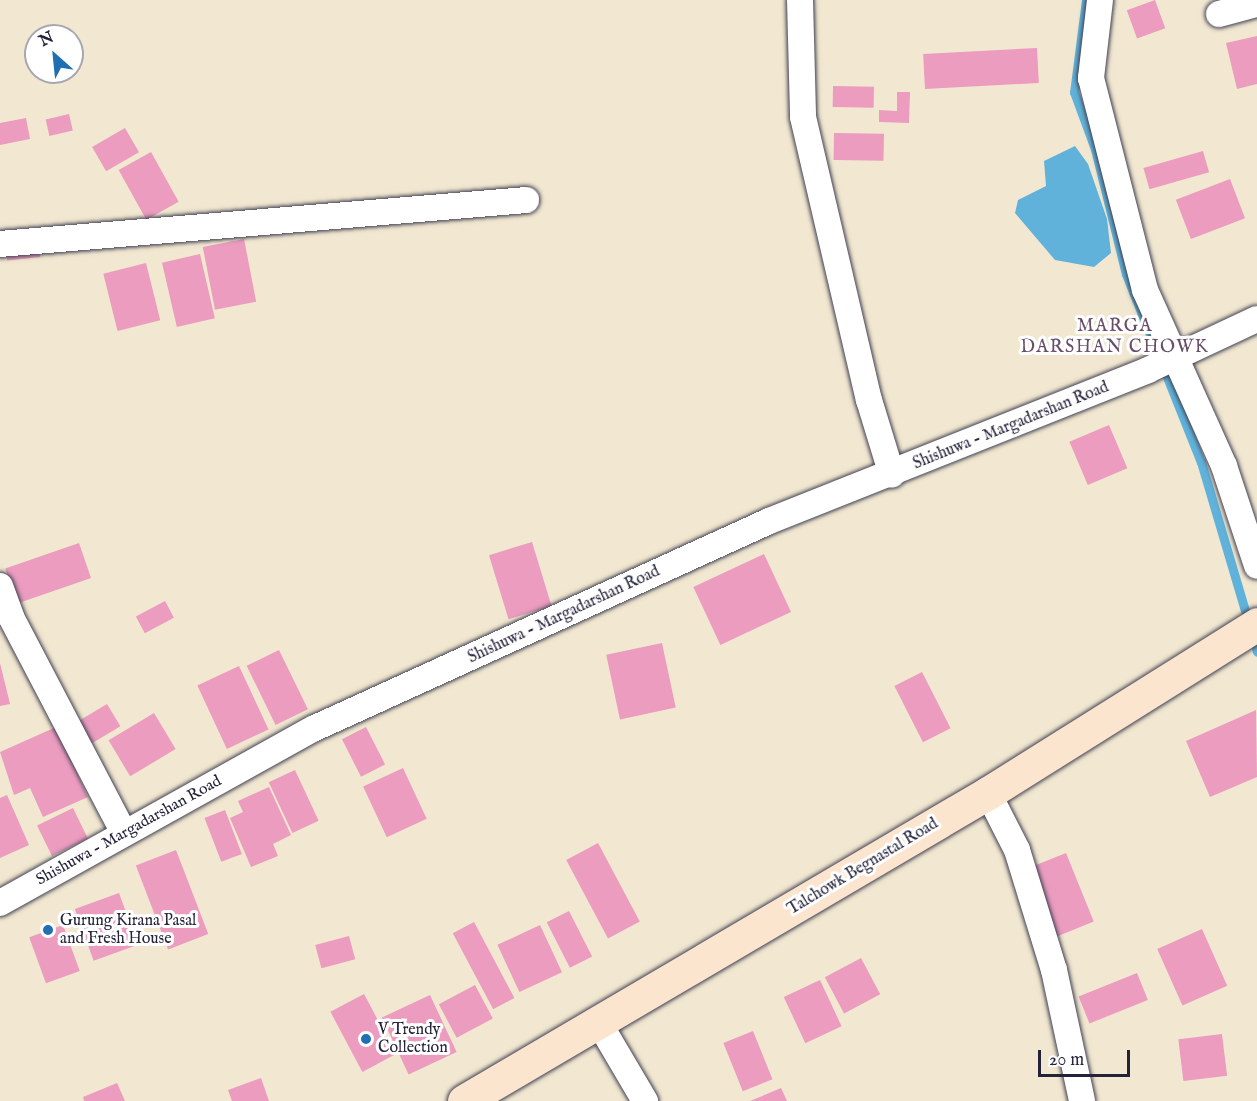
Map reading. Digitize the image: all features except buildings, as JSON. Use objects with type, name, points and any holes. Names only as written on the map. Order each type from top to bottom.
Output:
[{"type":"main road","name":"Talchowk Begnastal Road","points":[[464,1101],[988,793],[1257,624]]},
{"type":"street","points":[[800,0],[803,117],[869,400],[892,475]]},
{"type":"street","points":[[1100,0],[1092,86],[1145,290],[1172,358],[1224,466],[1257,566]]},
{"type":"street","points":[[1219,14],[1257,4]]},
{"type":"street","points":[[0,244],[526,200]]},
{"type":"street","points":[[1172,358],[1257,319]]},
{"type":"street","name":"Shishuwa - Margadarshan Road","points":[[0,903],[315,728],[769,521],[892,475],[1148,370],[1172,358]]},
{"type":"street","points":[[0,585],[5,617],[124,833]]},
{"type":"street","points":[[988,793],[1017,850],[1054,970],[1082,1101]]},
{"type":"street","points":[[599,1023],[645,1101]]},
{"type":"water","points":[[1075,146],[1088,164],[1107,219],[1111,253],[1094,267],[1055,260],[1015,213],[1018,200],[1046,186],[1044,161]]},
{"type":"waterway","points":[[1086,0],[1074,92],[1095,149],[1126,274],[1201,462],[1245,611]]},
{"type":"waterway","points":[[1254,640],[1257,652]]},
{"type":"place","name":"Gurung Kirana Pasal and Fresh House","points":[[48,930]]},
{"type":"place","name":"V Trendy Collection","points":[[366,1039]]},
{"type":"district","name":"MARGA DARSHAN CHOWK","points":[[1115,338]]}]
